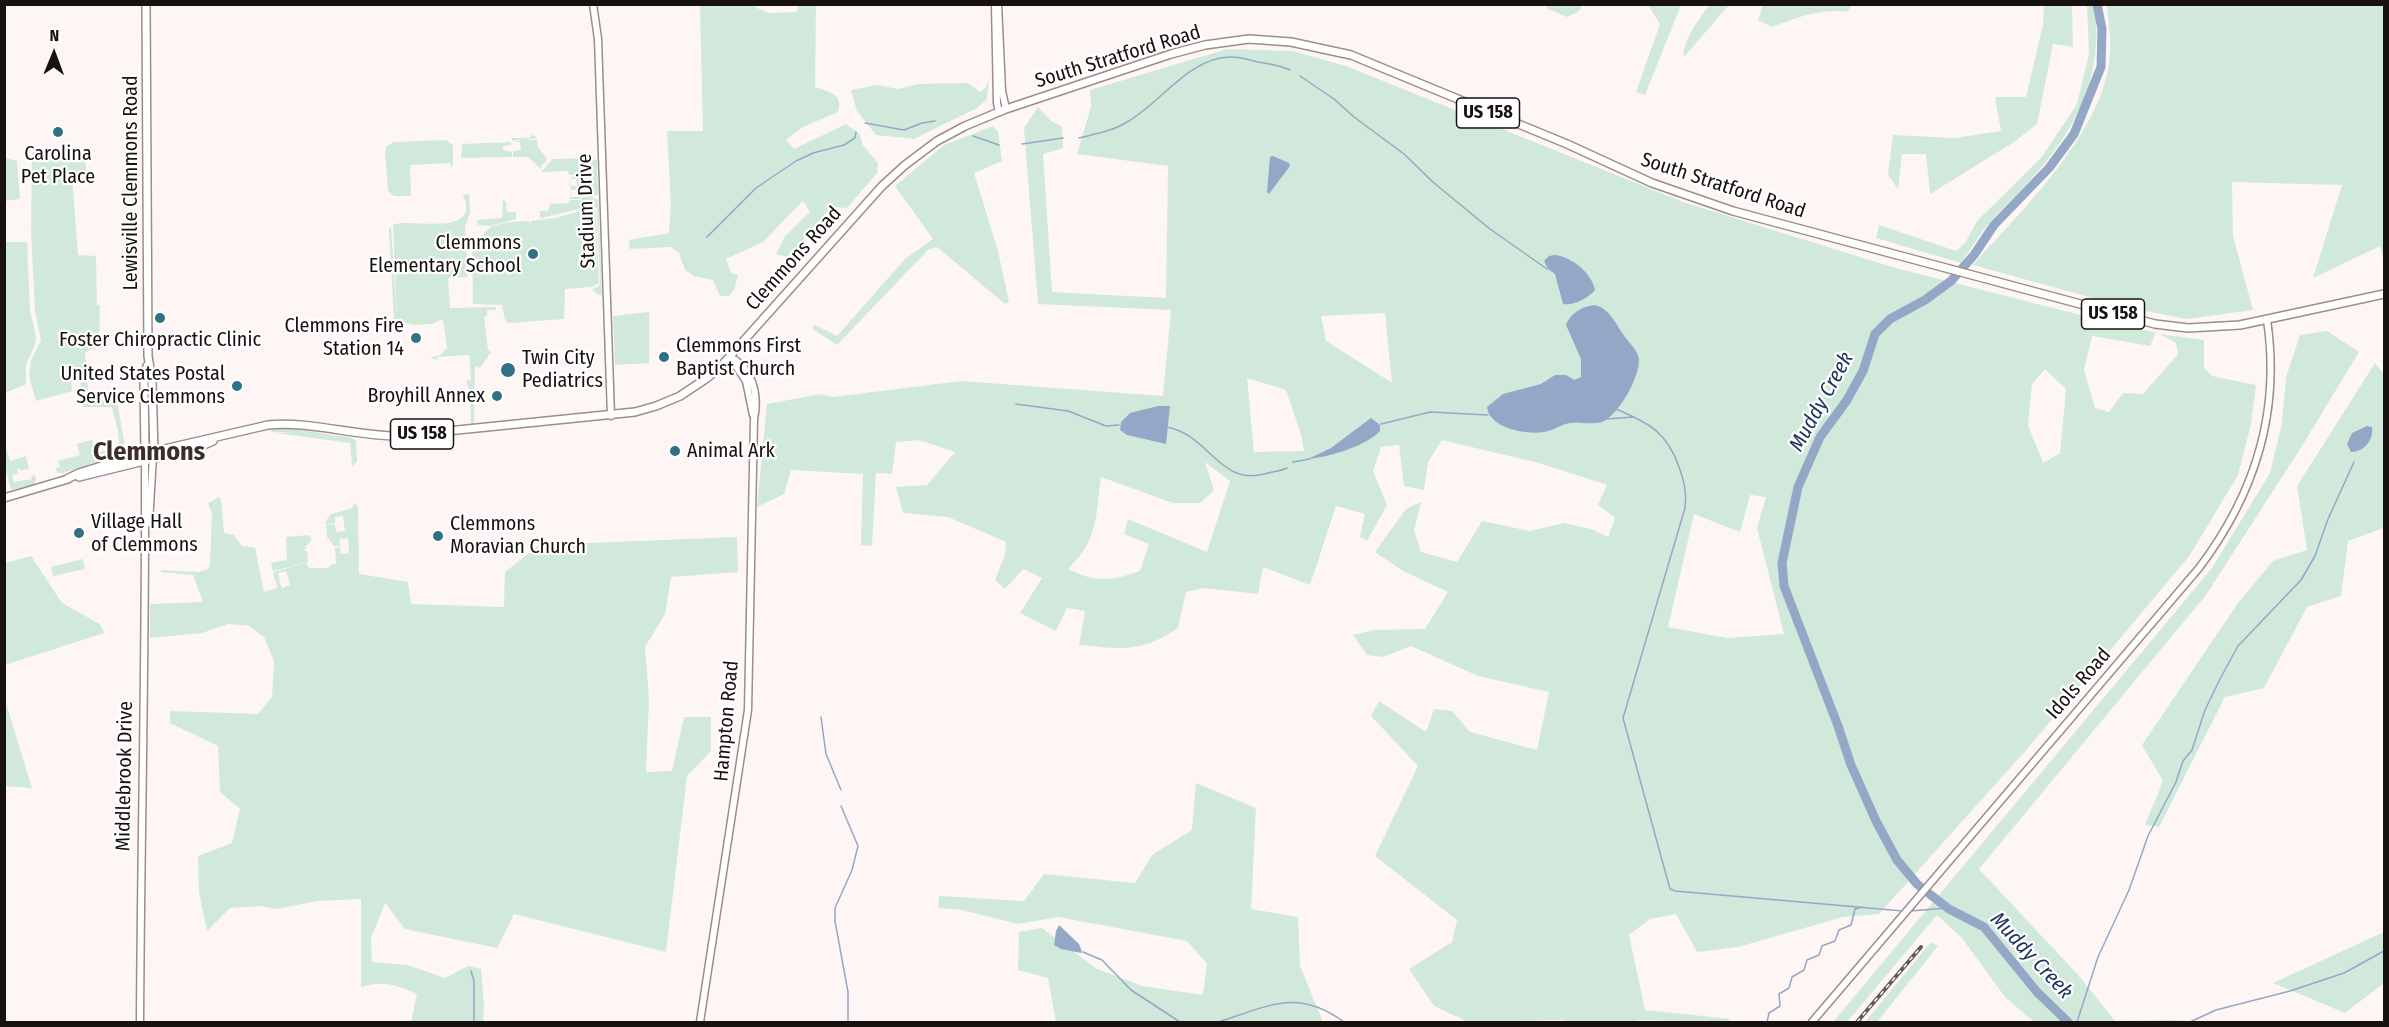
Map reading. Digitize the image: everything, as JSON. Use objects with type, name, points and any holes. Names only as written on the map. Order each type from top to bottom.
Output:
[{"type":"main road","name":"Lewisville Clemmons Road","points":[[146,4],[148,361],[152,381],[149,456]]},
{"type":"main road","name":"Stadium Drive","points":[[593,4],[598,39],[611,416]]},
{"type":"main road","points":[[997,4],[1002,111]]},
{"type":"main road","name":"South Stratford Road","points":[[1002,111],[1171,54],[1205,45],[1249,39],[1309,45],[1351,55],[1567,144],[1652,183],[1733,211],[2124,317],[2173,327],[2211,328],[2267,320],[2385,294]]},
{"type":"main road","name":"Clemmons Road","points":[[4,498],[80,473],[275,425],[398,436],[611,416],[656,406],[680,396],[707,378],[730,357],[901,168],[944,137],[1002,111]]},
{"type":"main road","name":"Idols Road","points":[[1812,1023],[2199,567],[2231,522],[2256,466],[2264,432],[2271,366],[2267,320]]},
{"type":"main road","name":"Hampton Road","points":[[700,1023],[748,710],[754,419],[757,405],[751,380],[740,362],[730,357]]},
{"type":"main road","name":"Middlebrook Drive","points":[[140,1023],[140,841],[147,530],[145,525],[149,456]]},
{"type":"green space","points":[[1763,4],[1852,5],[1847,12],[1827,11],[1772,27],[1758,20]]},
{"type":"green space","points":[[700,5],[751,5],[768,13],[797,12],[798,5],[816,5],[815,87],[837,97],[838,112],[803,127],[786,140],[794,149],[846,124],[860,134],[862,144],[878,163],[877,173],[847,208],[831,207],[804,238],[807,250],[800,261],[776,254],[785,236],[810,212],[803,201],[763,242],[726,259],[731,273],[738,275],[734,290],[729,296],[720,296],[713,280],[694,276],[685,270],[679,253],[671,247],[630,249],[629,240],[669,233],[671,205],[667,131],[703,131]]},
{"type":"green space","points":[[1549,5],[1582,5],[1579,11],[1567,17],[1546,8]]},
{"type":"green space","points":[[1648,5],[1681,5],[1645,95],[1636,92],[1660,24]]},
{"type":"green space","points":[[1709,5],[1729,5],[1684,57],[1688,37]]},
{"type":"green space","points":[[2044,5],[2072,5],[2073,47],[2053,44],[2037,124],[2014,142],[1930,194],[1926,154],[1902,154],[1898,189],[1888,175],[1893,135],[1955,138],[2001,131],[1995,97],[2026,97],[2043,25]]},
{"type":"green space","points":[[2087,5],[2094,5],[2095,56],[2082,103],[2058,146],[2025,186],[1990,222],[1961,263],[1876,238],[1879,225],[1956,251],[1965,243],[1977,221],[2041,158],[2077,104],[2089,54]]},
{"type":"green space","points":[[2107,5],[2384,5],[2384,261],[2380,246],[2313,278],[2342,185],[2232,182],[2233,236],[2253,310],[2187,319],[2125,307],[1973,265],[2059,167],[2094,109],[2106,80],[2110,51]]},
{"type":"green space","points":[[1227,49],[1293,51],[1346,66],[1683,202],[1892,267],[2156,333],[2150,346],[2092,336],[2084,370],[2095,408],[2109,412],[2123,393],[2143,394],[2178,354],[2176,343],[2158,333],[2204,340],[2204,368],[2212,376],[2256,385],[2251,424],[2238,475],[2190,555],[2028,748],[1879,914],[1843,917],[1738,947],[1697,952],[1676,914],[1650,919],[1629,935],[1645,1010],[1731,1019],[1726,1022],[1638,1020],[1637,1022],[1566,1022],[1564,1020],[1468,1022],[1434,1006],[1409,969],[1452,942],[1457,920],[1375,856],[1418,766],[1371,716],[1379,701],[1426,732],[1434,709],[1452,711],[1470,732],[1537,750],[1549,692],[1478,676],[1411,646],[1383,657],[1367,655],[1353,635],[1374,630],[1425,629],[1448,592],[1403,571],[1375,552],[1406,509],[1421,502],[1414,530],[1421,552],[1457,562],[1482,521],[1530,531],[1564,523],[1591,529],[1608,537],[1615,518],[1598,505],[1607,485],[1539,463],[1442,440],[1428,462],[1424,490],[1404,486],[1399,445],[1381,447],[1373,471],[1387,505],[1367,541],[1360,537],[1365,514],[1336,506],[1310,585],[1263,567],[1258,594],[1204,588],[1186,592],[1178,628],[1153,642],[1119,648],[1079,645],[1085,611],[1067,608],[1056,631],[1020,613],[1042,578],[1023,569],[1005,589],[995,580],[1005,555],[1006,542],[948,517],[903,513],[896,487],[927,485],[955,452],[919,440],[896,442],[892,474],[876,473],[872,546],[861,545],[863,474],[791,470],[784,494],[757,507],[767,404],[821,394],[833,397],[961,381],[1163,396],[1171,310],[1038,304],[1024,128],[1038,107],[1051,121],[1062,127],[1063,148],[1043,154],[1052,292],[1166,298],[1168,166],[1077,154],[1091,107],[1090,90]],"holes":[[[1385,313],[1392,382],[1326,341],[1321,316]],[[2045,369],[2066,389],[2060,453],[2043,463],[2028,425],[2032,384]],[[1247,378],[1286,390],[1301,434],[1304,451],[1254,452]],[[1205,462],[1230,481],[1207,552],[1128,519],[1124,534],[1149,544],[1140,571],[1104,579],[1087,577],[1068,569],[1085,548],[1094,527],[1101,477],[1173,503],[1200,503],[1214,490]],[[1750,495],[1766,497],[1757,528],[1784,634],[1727,638],[1668,627],[1694,514],[1740,532]]]},
{"type":"green space","points":[[989,79],[987,99],[977,108],[914,139],[876,135],[857,111],[851,90],[877,85],[898,89],[918,84],[968,83],[980,92],[986,87]]},
{"type":"green space","points":[[993,126],[998,131],[1002,161],[974,173],[998,251],[1009,302],[1005,304],[937,247],[928,250],[837,345],[813,329],[813,324],[837,336],[905,259],[933,239],[895,186],[944,145]]},
{"type":"green space","points":[[531,135],[537,138],[523,140],[537,140],[538,147],[547,159],[541,169],[528,157],[513,157],[513,151],[521,150],[520,142],[515,142],[522,139],[512,141],[512,138],[530,138]]},
{"type":"green space","points":[[446,140],[453,145],[453,166],[450,163],[410,165],[411,196],[394,196],[388,191],[385,152],[387,146],[394,142]]},
{"type":"green space","points":[[511,142],[511,145],[503,146],[503,150],[512,152],[512,157],[461,158],[462,144]]},
{"type":"green space","points":[[83,148],[87,175],[72,176],[78,255],[96,256],[97,305],[100,305],[99,348],[85,353],[88,388],[91,400],[117,401],[126,453],[123,457],[118,452],[119,436],[112,407],[83,407],[79,394],[74,391],[81,387],[80,380],[71,381],[72,391],[36,401],[29,376],[31,361],[41,340],[35,311],[31,229],[32,152]]},
{"type":"green space","points":[[5,158],[17,161],[20,199],[5,201]]},
{"type":"green space","points":[[553,159],[597,160],[598,195],[593,196],[593,199],[598,199],[602,295],[598,295],[592,289],[600,283],[597,208],[578,209],[540,218],[540,211],[548,211],[550,204],[569,203],[570,200],[581,200],[582,197],[587,197],[586,190],[582,190],[580,199],[570,199],[570,188],[571,197],[577,197],[577,190],[572,190],[569,179],[571,186],[577,186],[576,179],[571,179],[572,177],[580,177],[580,185],[586,185],[586,179],[581,179],[580,175],[569,175],[568,171],[541,172]]},
{"type":"green space","points":[[469,194],[470,212],[465,227],[468,277],[448,278],[450,308],[496,307],[496,310],[487,310],[487,316],[484,317],[488,350],[491,352],[480,368],[476,366],[475,368],[474,424],[471,424],[470,392],[466,381],[471,380],[469,355],[437,357],[437,360],[430,358],[440,355],[447,348],[443,319],[432,324],[415,325],[397,321],[393,225],[400,223],[436,224],[459,220],[465,213],[466,203],[463,195]]},
{"type":"green space","points":[[503,200],[506,202],[507,212],[516,212],[516,219],[490,226],[478,225],[476,220],[502,218]]},
{"type":"green space","points":[[592,208],[596,212],[599,283],[591,287],[565,289],[564,319],[509,323],[505,320],[502,305],[473,304],[472,241],[499,224],[529,221],[531,224],[531,221],[555,218]]},
{"type":"green space","points":[[391,226],[397,321],[394,320],[389,230]]},
{"type":"green space","points":[[5,242],[27,242],[30,310],[36,337],[26,365],[26,384],[5,393]]},
{"type":"green space","points":[[649,312],[649,363],[615,365],[613,316]]},
{"type":"green space","points":[[2327,331],[2359,352],[2302,446],[2206,595],[1979,869],[2080,977],[2115,1021],[2201,1022],[2034,1022],[2005,997],[1962,938],[1937,915],[1847,1022],[1833,1022],[2212,568],[2270,473],[2282,423],[2286,377],[2300,335]]},
{"type":"green space","points":[[2375,363],[2384,374],[2384,528],[2348,541],[2341,596],[2307,607],[2264,688],[2225,697],[2159,827],[2145,825],[2163,781],[2142,745],[2238,603],[2273,561],[2307,550],[2297,486]]},
{"type":"green space","points":[[274,429],[294,429],[352,438],[356,441],[357,462],[352,466],[350,443],[276,433],[294,433],[270,432]]},
{"type":"green space","points":[[92,440],[96,453],[111,450],[113,456],[57,473],[56,468],[60,467],[58,461],[80,455],[77,444]]},
{"type":"green space","points":[[4,441],[10,461],[26,456],[29,469],[17,468],[18,473],[12,475],[14,482],[32,479],[31,476],[35,475],[34,485],[11,490],[5,466]]},
{"type":"green space","points":[[219,497],[224,533],[234,535],[242,546],[255,548],[264,592],[277,588],[276,581],[279,580],[282,588],[290,585],[286,571],[278,573],[280,579],[275,581],[273,572],[306,563],[309,568],[328,568],[336,564],[335,548],[340,547],[341,554],[349,553],[348,538],[339,539],[340,546],[334,546],[327,537],[326,525],[335,524],[336,532],[345,531],[343,516],[335,517],[335,523],[326,524],[325,522],[331,514],[352,508],[354,503],[358,506],[359,574],[408,582],[411,604],[504,607],[505,572],[539,545],[737,537],[738,572],[671,577],[665,614],[645,647],[649,698],[646,772],[672,771],[684,717],[711,717],[711,751],[687,776],[666,952],[514,914],[497,948],[405,929],[385,903],[371,938],[372,962],[407,965],[445,978],[468,966],[481,969],[483,1022],[411,1022],[417,994],[390,984],[361,987],[361,899],[317,901],[277,909],[259,906],[230,908],[207,931],[199,892],[198,856],[232,843],[240,809],[220,792],[218,746],[170,723],[170,711],[258,714],[272,697],[274,661],[264,637],[249,626],[228,624],[202,633],[150,638],[150,604],[203,602],[193,575],[161,572],[161,570],[199,572],[208,569],[212,513],[208,503]]},
{"type":"green space","points":[[309,535],[312,540],[306,549],[301,550],[307,551],[308,562],[273,571],[271,563],[287,560],[286,537]]},
{"type":"green space","points":[[31,556],[62,603],[100,624],[104,633],[5,665],[5,563]]},
{"type":"green space","points":[[83,559],[85,569],[53,576],[51,567]]},
{"type":"green space","points":[[5,700],[32,788],[5,786]]},
{"type":"green space","points":[[1196,783],[1256,808],[1251,909],[1298,917],[1300,966],[1323,1022],[1056,1022],[1048,978],[1018,970],[1019,932],[1042,928],[1097,969],[1142,986],[1203,995],[1207,964],[1187,941],[1058,917],[1018,924],[962,910],[938,908],[939,896],[1024,901],[1044,874],[1135,883],[1152,855],[1192,830]]},
{"type":"green space","points":[[2384,932],[2384,983],[2345,1013],[2273,983]]},
{"type":"green space","points":[[1931,942],[1938,946],[1877,1022],[1865,1022]]},
{"type":"water","points":[[1273,156],[1289,163],[1290,166],[1269,194],[1267,192],[1270,157]]},
{"type":"water","points":[[1554,255],[1567,258],[1580,266],[1590,278],[1595,290],[1589,296],[1572,304],[1563,304],[1555,274],[1548,269],[1544,261]]},
{"type":"water","points":[[1595,305],[1609,314],[1639,358],[1632,386],[1615,412],[1602,422],[1570,423],[1536,433],[1519,431],[1494,420],[1487,407],[1503,394],[1541,384],[1555,375],[1566,375],[1574,380],[1581,377],[1581,359],[1566,325],[1578,311]]},
{"type":"water","points":[[1158,406],[1170,406],[1166,444],[1127,435],[1120,430],[1121,422],[1130,413]]},
{"type":"water","points":[[1371,418],[1380,425],[1380,431],[1374,436],[1347,450],[1308,459],[1331,448]]},
{"type":"water","points":[[2367,426],[2372,427],[2370,441],[2364,448],[2351,452],[2347,444],[2352,433]]},
{"type":"water","points":[[1059,925],[1079,944],[1081,953],[1061,949],[1054,945]]},
{"type":"waterway","name":"Muddy Creek","points":[[2068,1022],[2037,992],[1984,927],[1949,909],[1932,896],[1917,884],[1897,860],[1876,821],[1851,765],[1784,586],[1782,563],[1798,487],[1820,437],[1847,400],[1863,371],[1875,334],[1890,319],[1925,300],[1951,281],[1974,255],[1994,225],[2049,168],[2074,134],[2101,67],[2102,29],[2097,4]]},
{"type":"waterway","points":[[1079,138],[1122,125],[1140,114],[1176,82],[1202,64],[1216,59],[1238,58],[1290,70]]},
{"type":"waterway","points":[[1300,76],[1334,99],[1404,154],[1434,183],[1490,229],[1547,269]]},
{"type":"waterway","points":[[865,123],[904,130],[935,121]]},
{"type":"waterway","points":[[707,237],[756,188],[796,161],[813,153],[844,145],[855,138],[856,132]]},
{"type":"waterway","points":[[973,136],[999,145]]},
{"type":"waterway","points":[[1022,144],[1063,138]]},
{"type":"waterway","points":[[1016,404],[1068,411],[1106,426],[1119,425]]},
{"type":"waterway","points":[[1616,409],[1647,424],[1669,445],[1682,477],[1685,492],[1685,508],[1623,718],[1670,889],[1903,911]]},
{"type":"waterway","points":[[1381,424],[1430,412],[1488,415]]},
{"type":"waterway","points":[[1606,419],[1634,417]]},
{"type":"waterway","points":[[1166,427],[1193,439],[1236,473],[1249,476],[1287,468]]},
{"type":"waterway","points":[[1293,462],[1310,459]]},
{"type":"waterway","points":[[2077,1022],[2098,957],[2129,890],[2148,836],[2176,782],[2183,761],[2192,750],[2205,710],[2220,679],[2238,646],[2301,580],[2315,556],[2328,519],[2354,462]]},
{"type":"waterway","points":[[821,717],[826,754],[841,790]]},
{"type":"waterway","points":[[841,806],[858,846],[852,870],[835,908],[835,921],[848,992],[848,1022]]},
{"type":"waterway","points":[[1767,1022],[1769,1013],[1780,1006],[1779,994],[1789,988],[1792,977],[1804,970],[1807,960],[1819,955],[1822,946],[1835,941],[1839,930],[1851,925],[1855,909],[1862,907]]},
{"type":"waterway","points":[[1910,911],[1948,908]]},
{"type":"waterway","points":[[2190,1022],[2216,1010],[2290,991],[2344,973],[2384,951]]},
{"type":"waterway","points":[[1083,952],[1102,960],[1131,990],[1180,1022]]},
{"type":"waterway","points":[[471,971],[474,981],[474,1022]]},
{"type":"waterway","points":[[1218,1022],[1282,1003],[1311,1005],[1327,1011],[1344,1022]]},
{"type":"railway","points":[[1857,1022],[1921,947]]},
{"type":"place","name":"Carolina Pet Place","points":[[58,132]]},
{"type":"place","name":"Clemmons Elementary School","points":[[533,254]]},
{"type":"place","name":"Foster Chiropractic Clinic","points":[[160,318]]},
{"type":"place","name":"Clemmons Fire Station 14","points":[[416,338]]},
{"type":"place","name":"Clemmons First Baptist Church","points":[[664,357]]},
{"type":"place","name":"Twin City Pediatrics","points":[[508,370]]},
{"type":"place","name":"United States Postal Service Clemmons","points":[[237,386]]},
{"type":"place","name":"Broyhill Annex","points":[[497,396]]},
{"type":"place","name":"Animal Ark","points":[[675,451]]},
{"type":"place","name":"Village Hall of Clemmons","points":[[79,533]]},
{"type":"place","name":"Clemmons Moravian Church","points":[[438,536]]},
{"type":"district","name":"Clemmons","points":[[149,453]]}]
